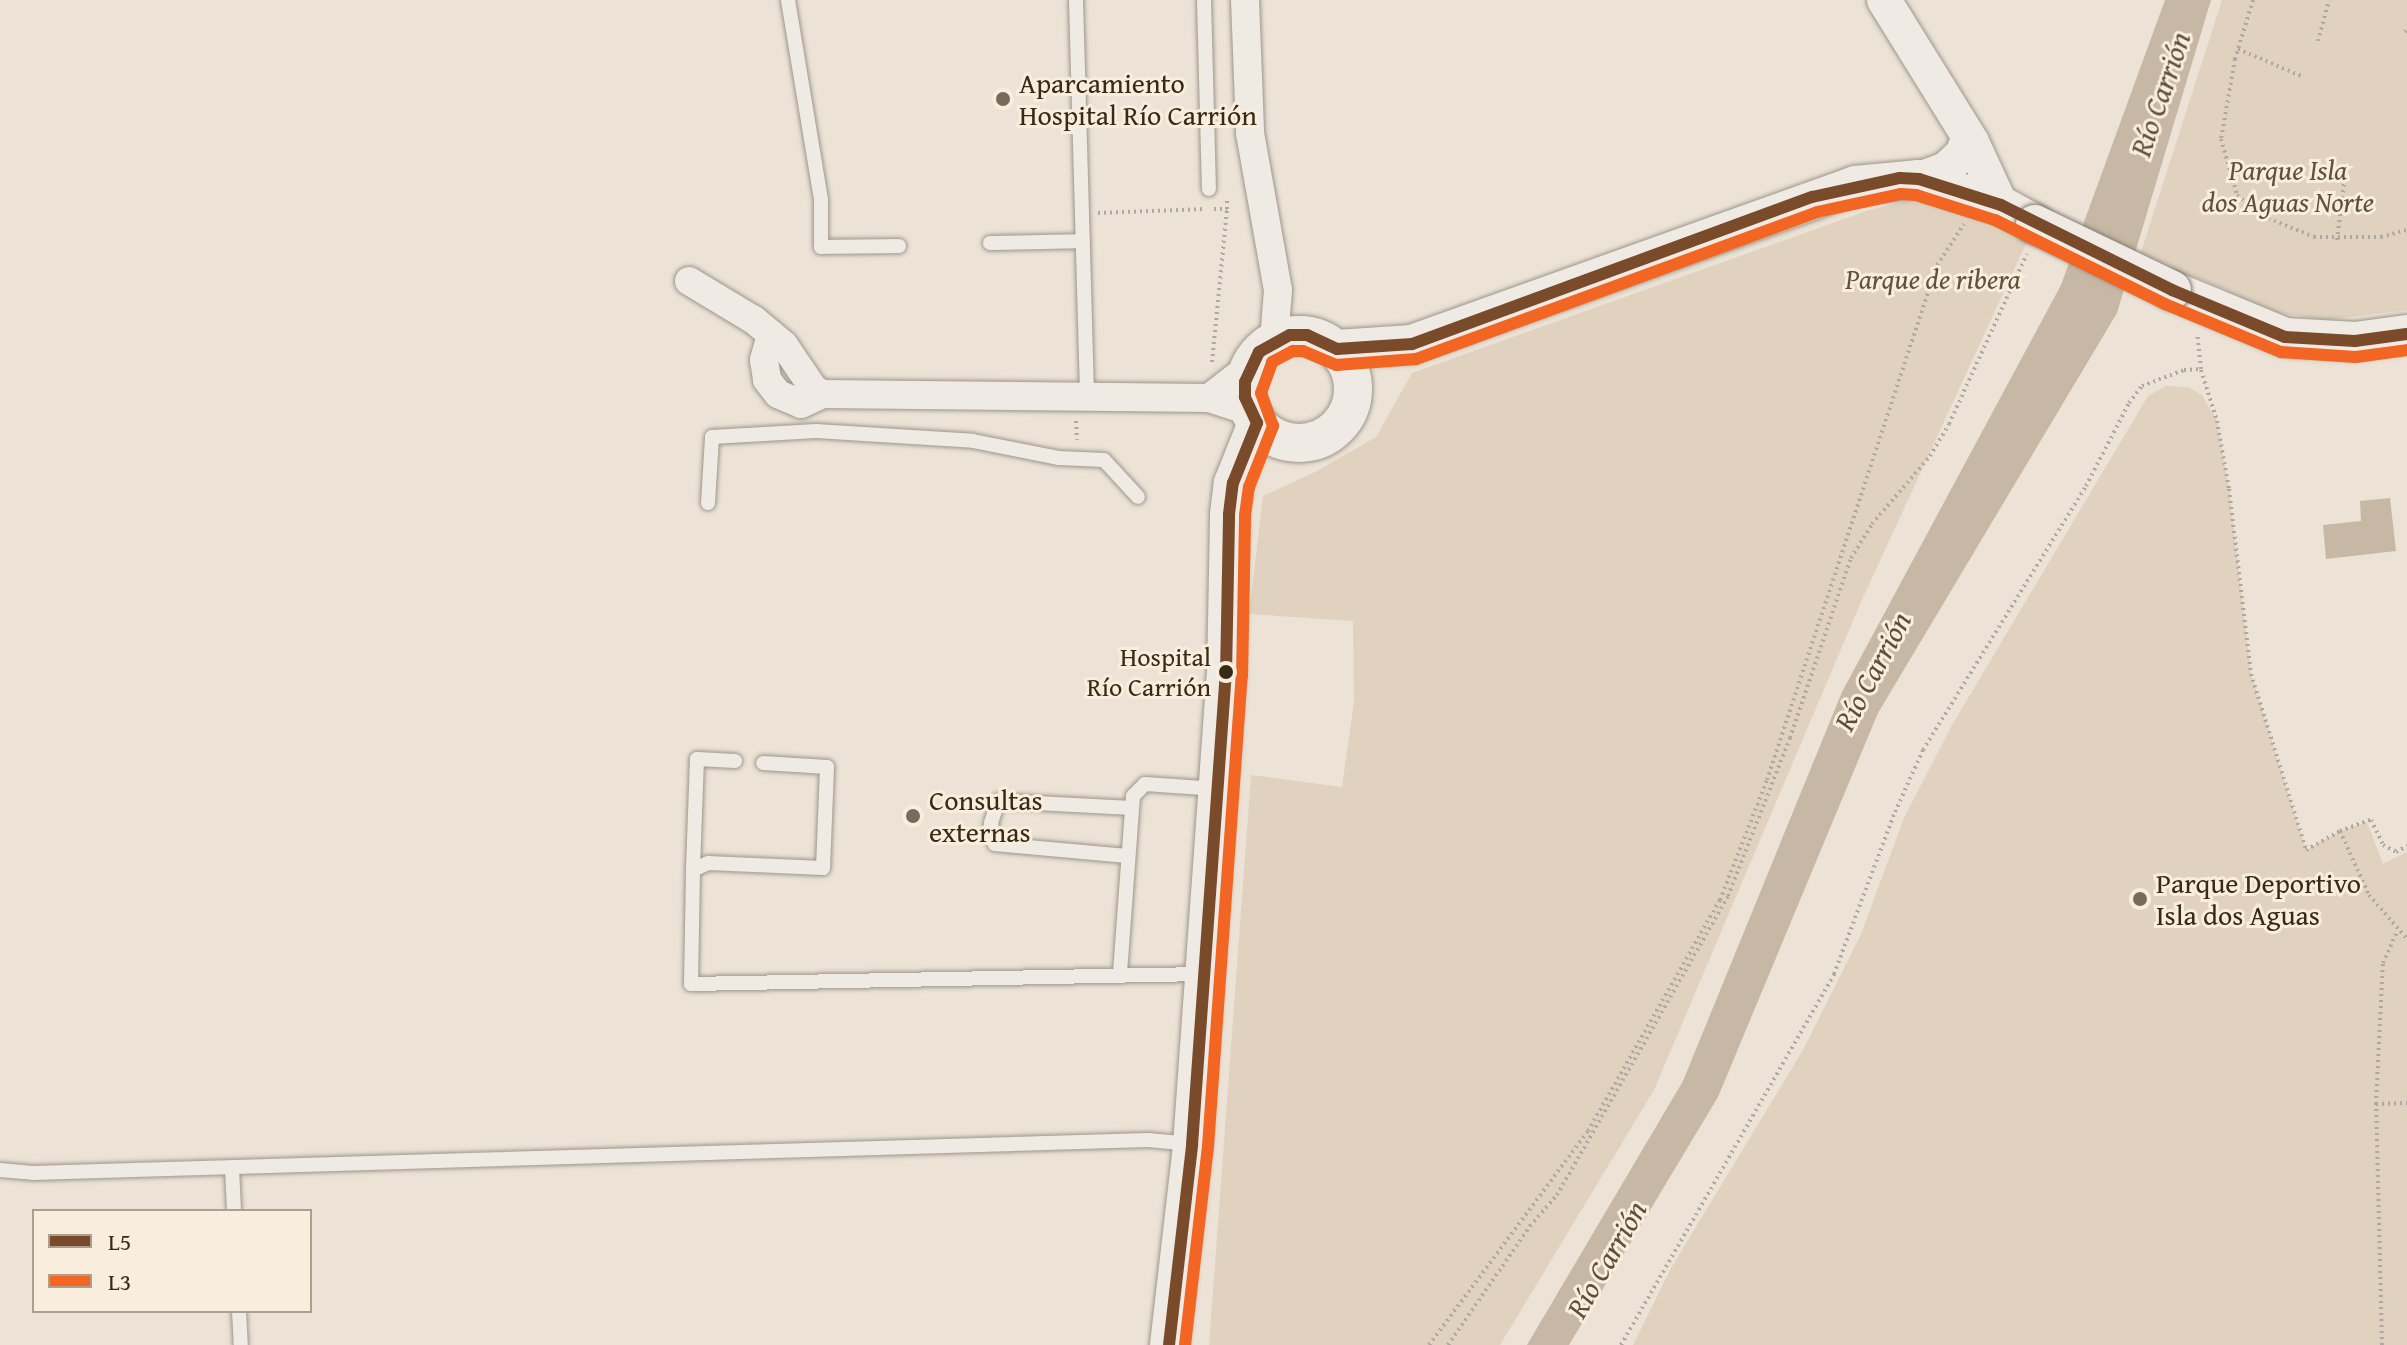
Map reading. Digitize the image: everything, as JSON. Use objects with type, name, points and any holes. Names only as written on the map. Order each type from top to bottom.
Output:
[{"type":"main road","points":[[1337,349],[1352,374],[1354,388],[1352,404],[1333,432],[1303,443],[1264,425],[1245,382],[1262,354],[1307,335],[1337,349],[1412,344],[1812,197],[1855,185],[1919,179],[1988,201],[2034,234],[2285,337],[2355,341],[2407,334]]},
{"type":"main road","points":[[1354,388],[1412,344]]},
{"type":"main road","points":[[1169,1345],[1192,1145],[1218,789],[1226,675],[1229,514],[1233,483],[1264,425]]},
{"type":"street","points":[[1209,398],[1262,354],[1278,290],[1250,133],[1245,0]]},
{"type":"street","points":[[1884,0],[1969,137],[1988,201]]},
{"type":"street","points":[[1919,179],[1946,169],[1962,154],[1969,137]]},
{"type":"street","points":[[689,281],[784,345],[813,388],[822,394],[1209,398],[1264,425]]},
{"type":"lane","points":[[788,0],[821,200],[821,247],[899,246]]},
{"type":"lane","points":[[1076,0],[1083,241],[1081,398]]},
{"type":"lane","points":[[1204,0],[1209,189]]},
{"type":"lane","points":[[990,243],[1083,241]]},
{"type":"lane","points":[[708,503],[712,437],[831,432],[973,441],[1077,459],[1104,460],[1138,497]]},
{"type":"lane","points":[[735,761],[697,759],[691,984],[1120,973],[1203,974]]},
{"type":"lane","points":[[693,870],[708,863],[823,868],[827,767],[763,763]]},
{"type":"lane","points":[[1120,973],[1133,796],[1145,784],[1218,789]]},
{"type":"lane","points":[[1127,856],[995,844],[991,823],[998,801],[1132,808]]},
{"type":"lane","points":[[0,1170],[33,1173],[232,1168],[1148,1140],[1192,1145]]},
{"type":"lane","points":[[232,1168],[234,1209]]},
{"type":"lane","points":[[239,1313],[241,1345]]},
{"type":"path","points":[[2253,0],[2238,49],[2221,139],[2237,195],[2263,216],[2293,231],[2337,240],[2381,237],[2407,230]]},
{"type":"path","points":[[2318,41],[2329,0]]},
{"type":"path","points":[[2238,49],[2301,76]]},
{"type":"path","points":[[2337,240],[2344,183]]},
{"type":"path","points":[[1209,398],[1227,194]]},
{"type":"path","points":[[1429,1345],[1588,1131],[1720,900],[1776,754],[1937,265],[1988,201]]},
{"type":"path","points":[[1082,213],[1227,209]]},
{"type":"path","points":[[1448,1345],[1530,1226],[1557,1195],[1728,896],[1790,738],[1851,558],[1889,500],[1930,456],[1949,424],[2034,234]]},
{"type":"path","points":[[2183,294],[2217,421],[2255,689],[2306,850],[2340,831],[2371,820],[2383,845],[2396,852],[2407,846]]},
{"type":"path","points":[[1621,1345],[1834,974],[1895,812],[1923,750],[2086,486],[2129,403],[2142,386],[2184,370],[2201,369]]},
{"type":"path","points":[[1077,459],[1081,398]]},
{"type":"path","points":[[2340,831],[2369,895],[2397,932],[2407,939]]},
{"type":"path","points":[[2382,1345],[2376,1104],[2383,963],[2397,932]]},
{"type":"path","points":[[2376,1104],[2407,1103]]},
{"type":"green space","name":"Parque Isla dos Aguas Norte","points":[[2222,0],[2407,0],[2407,310],[2326,320],[2275,312],[2141,252]]},
{"type":"green space","name":"Parque de ribera","points":[[1916,199],[2030,235],[1861,602],[1654,1090],[1500,1345],[1209,1345],[1251,775],[1342,787],[1354,702],[1353,621],[1249,614],[1263,496],[1315,472],[1376,437],[1412,373],[1866,211]]},
{"type":"green space","name":"Parque Deportivo Isla dos Aguas","points":[[2166,386],[2188,387],[2202,395],[2217,421],[2229,489],[2251,674],[2306,850],[2340,831],[2367,822],[2383,864],[2407,852],[2407,1345],[1633,1345],[1671,1268],[1803,1050],[1861,934],[1904,818],[1952,725],[2148,396]]},
{"type":"water","name":"Río Carrión","points":[[2165,0],[2211,0],[2117,313],[1878,713],[1718,1097],[1569,1345],[1527,1345],[1683,1081],[1842,692],[2061,285]]},
{"type":"water","points":[[2390,498],[2396,551],[2326,559],[2323,525],[2361,521],[2360,501]]},
{"type":"transit line","name":"L5","points":[[1169,1345],[1192,1145],[1226,675],[1229,514],[1233,483],[1257,423],[1245,397],[1245,382],[1259,352],[1290,335],[1307,335],[1337,349],[1412,344],[1812,197],[1900,178],[1919,179],[2001,205],[2172,290],[2285,337],[2355,341],[2407,334]]},
{"type":"transit line","name":"L3","points":[[1185,1345],[1208,1146],[1242,676],[1245,515],[1249,487],[1273,426],[1261,393],[1272,362],[1293,351],[1303,351],[1336,365],[1416,359],[1817,212],[1901,194],[1916,195],[1995,220],[2165,304],[2281,352],[2356,357],[2407,350]]},
{"type":"place","name":"Aparcamiento Hospital Río Carrión","points":[[1003,99]]},
{"type":"place","name":"Hospital Río Carrión","points":[[1226,672]]},
{"type":"place","name":"Consultas externas","points":[[913,816]]},
{"type":"place","name":"Parque Deportivo Isla dos Aguas","points":[[2140,899]]}]
